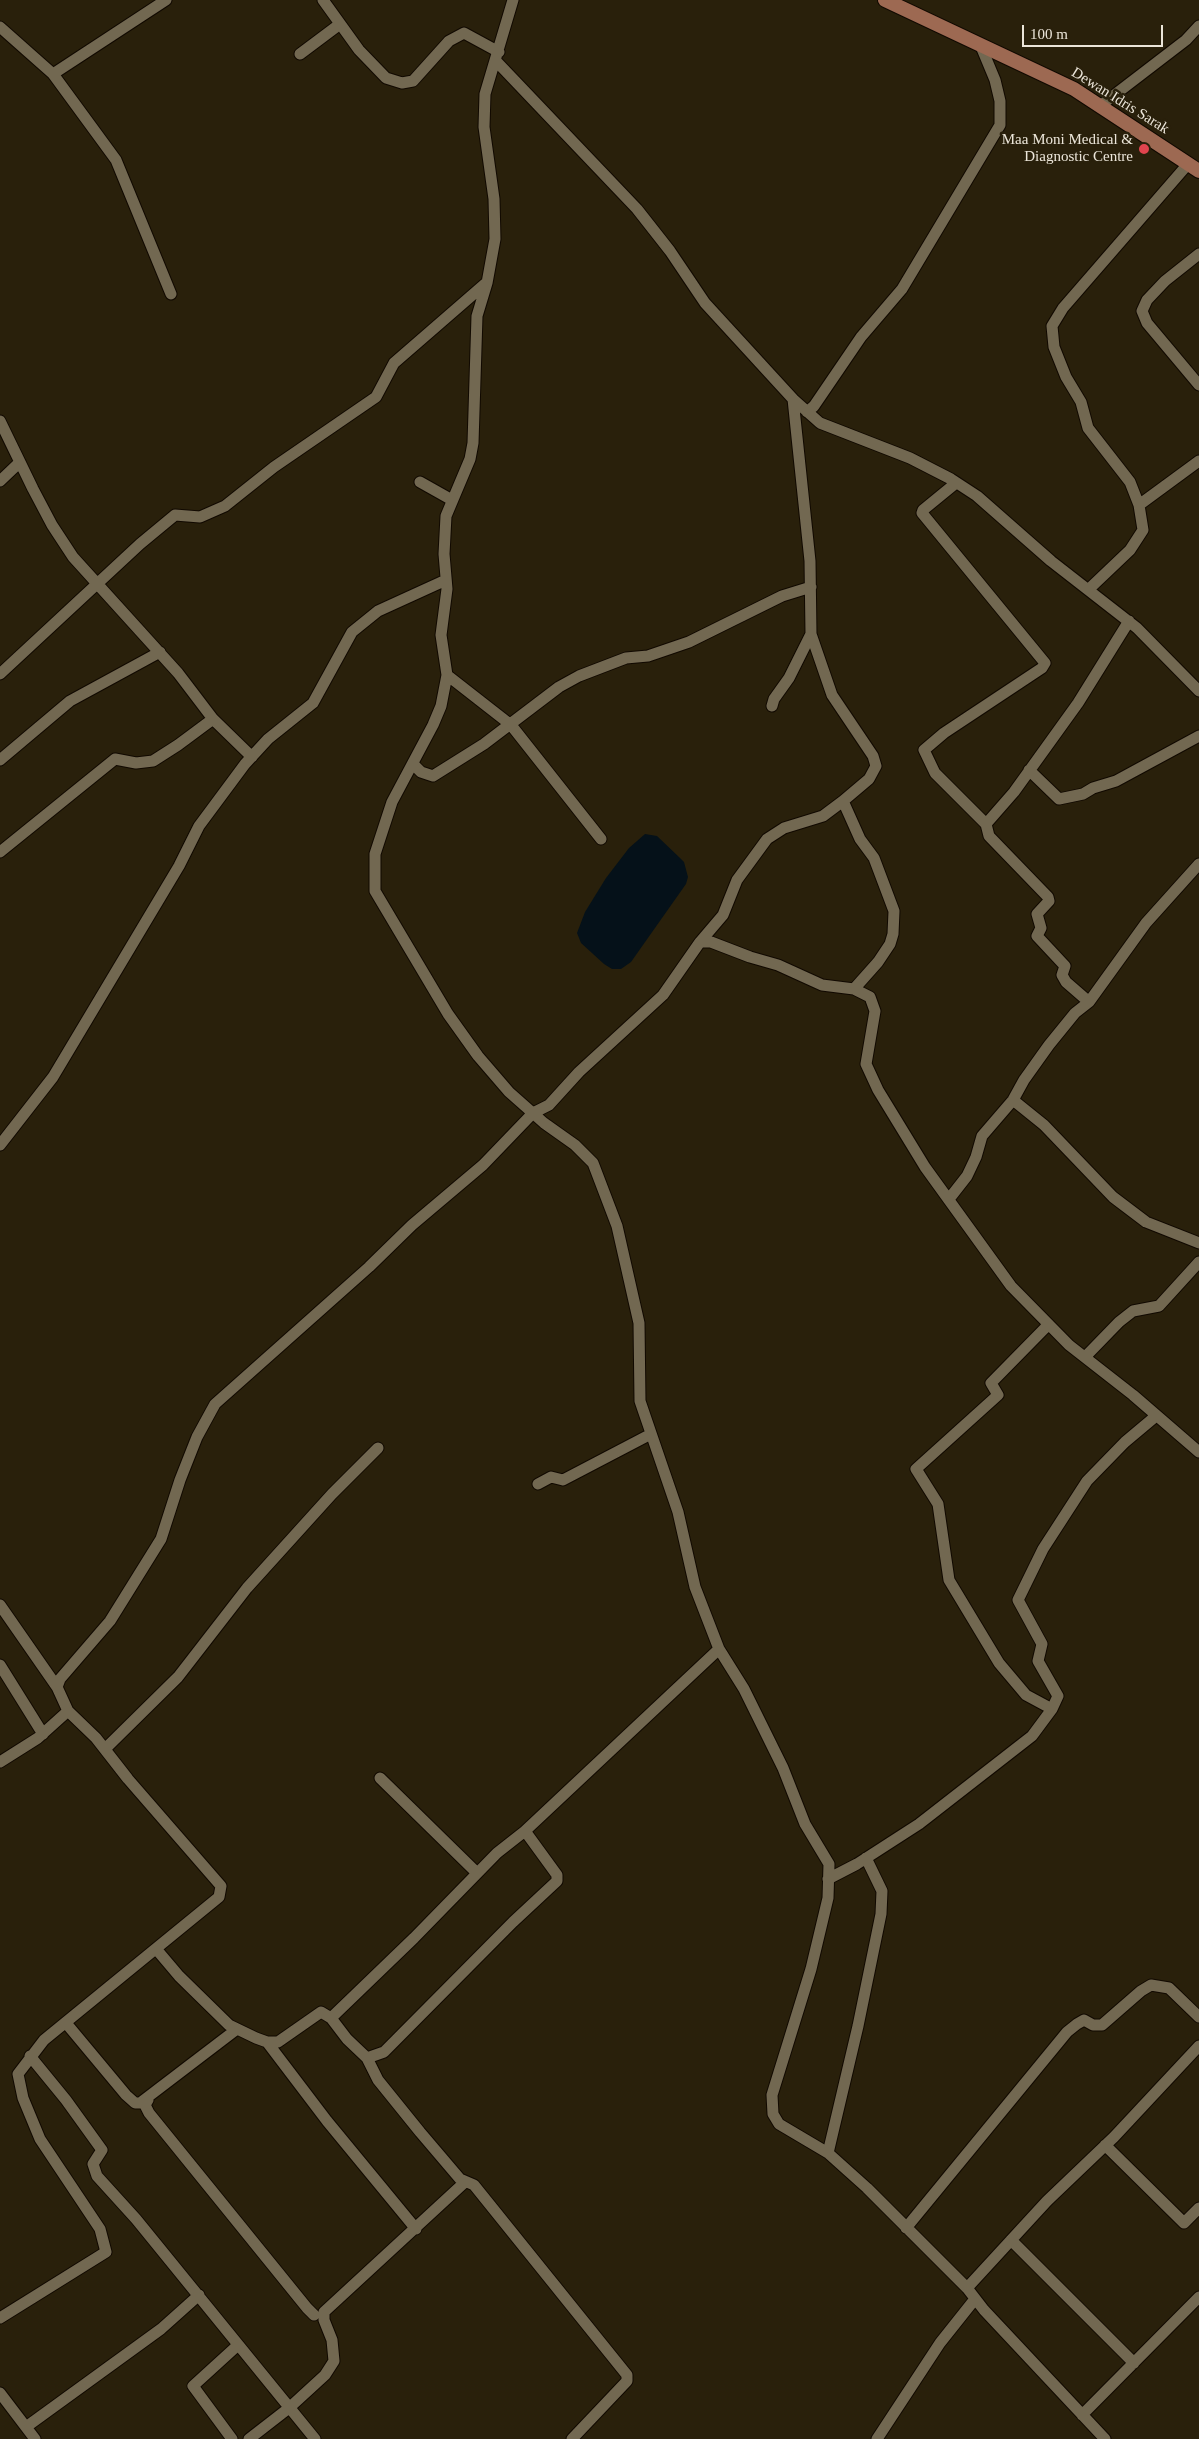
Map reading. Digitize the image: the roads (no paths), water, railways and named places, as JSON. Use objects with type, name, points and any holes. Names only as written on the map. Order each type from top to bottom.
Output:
[{"type":"main road","name":"Dewan Idris Sarak","points":[[885,0],[902,3],[980,44],[1074,89],[1194,168]]},
{"type":"street","points":[[53,74],[166,0]]},
{"type":"street","points":[[323,0],[359,50],[386,78],[402,83],[413,81],[449,41],[464,33],[497,56],[637,209],[670,251],[705,303],[792,400],[820,423],[910,458],[977,496],[1051,561],[1129,621],[1199,691]]},
{"type":"street","points":[[513,0],[485,94],[484,127],[494,199],[495,239],[487,283],[477,316],[474,339],[473,443],[470,459],[446,516],[444,554],[446,580],[441,635],[447,676],[441,706],[392,802],[375,854],[375,890],[448,1014],[478,1056],[509,1092],[575,1144],[593,1163],[617,1226],[639,1323],[640,1401],[678,1512],[695,1587],[719,1649],[744,1689],[783,1768],[805,1824],[829,1864],[828,1898],[810,1969],[772,2095],[773,2114],[779,2124],[828,2153],[866,2188],[968,2288],[975,2299],[1105,2439]]},
{"type":"street","points":[[300,54],[340,24]]},
{"type":"street","points":[[1100,106],[1186,40],[1199,26]]},
{"type":"street","points":[[0,27],[53,74],[116,160],[171,294]]},
{"type":"street","points":[[807,412],[818,400],[861,337],[902,289],[1000,124],[1000,100],[995,80],[980,44]]},
{"type":"street","points":[[1089,589],[1130,550],[1143,530],[1139,505],[1130,482],[1088,428],[1081,402],[1066,377],[1054,347],[1052,326],[1063,308],[1194,168]]},
{"type":"street","points":[[1199,254],[1165,281],[1147,300],[1142,311],[1147,323],[1199,385]]},
{"type":"street","points":[[0,674],[175,515],[200,518],[225,506],[274,468],[376,397],[394,363],[464,305],[487,283]]},
{"type":"street","points":[[57,1686],[60,1679],[110,1621],[161,1539],[190,1454],[215,1404],[369,1267],[412,1225],[483,1165],[534,1113],[549,1105],[579,1072],[663,995],[700,942],[723,915],[737,880],[767,839],[784,828],[823,816],[869,779],[876,766],[873,756],[832,695],[811,634],[810,561],[792,400]]},
{"type":"street","points":[[0,421],[52,525],[73,557],[160,652],[213,719],[252,756]]},
{"type":"street","points":[[1139,505],[1199,461]]},
{"type":"street","points":[[0,481],[20,462]]},
{"type":"street","points":[[420,482],[452,500]]},
{"type":"street","points":[[956,483],[922,510],[922,513],[1045,663],[1042,668],[944,733],[924,750],[935,773],[986,824],[989,836],[1048,897],[1049,901],[1036,914],[1041,928],[1037,936],[1065,966],[1062,975],[1066,982],[1089,1002]]},
{"type":"street","points":[[0,1145],[53,1077],[180,866],[199,826],[252,756],[268,739],[312,703],[352,632],[378,611],[446,580]]},
{"type":"street","points":[[413,764],[422,772],[433,776],[511,725],[559,687],[579,676],[626,658],[648,656],[688,642],[782,596],[810,587]]},
{"type":"street","points":[[986,824],[1014,792],[1078,703],[1129,621]]},
{"type":"street","points":[[772,706],[774,699],[789,678],[811,634]]},
{"type":"street","points":[[0,760],[70,702],[160,652]]},
{"type":"street","points":[[447,676],[511,725],[601,839]]},
{"type":"street","points":[[0,852],[115,759],[136,763],[153,761],[178,746],[213,719]]},
{"type":"street","points":[[1029,770],[1059,799],[1083,794],[1093,788],[1116,781],[1199,736]]},
{"type":"street","points":[[843,801],[860,839],[874,858],[894,911],[893,934],[890,944],[878,962],[854,989]]},
{"type":"street","points":[[949,1199],[967,1176],[976,1157],[982,1136],[1013,1100],[1024,1080],[1049,1045],[1075,1013],[1089,1002],[1146,924],[1199,864]]},
{"type":"street","points":[[700,942],[711,942],[778,965],[822,985],[854,989],[870,997],[875,1011],[866,1064],[878,1090],[925,1167],[1011,1286],[1069,1345],[1086,1356],[1199,1452]]},
{"type":"street","points":[[1013,1100],[1044,1125],[1113,1197],[1146,1222],[1199,1243]]},
{"type":"street","points":[[1086,1356],[1119,1322],[1133,1312],[1159,1306],[1199,1262]]},
{"type":"street","points":[[1048,1325],[992,1382],[998,1395],[916,1469],[938,1504],[948,1580],[999,1663],[1026,1695],[1052,1708]]},
{"type":"street","points":[[828,1879],[866,1858],[919,1824],[1032,1736],[1052,1708],[1058,1696],[1038,1661],[1042,1644],[1018,1600],[1043,1549],[1087,1481],[1125,1442],[1156,1416]]},
{"type":"street","points":[[538,1484],[551,1478],[563,1480],[571,1477],[651,1434]]},
{"type":"street","points":[[105,1750],[178,1677],[247,1588],[332,1494],[378,1448]]},
{"type":"street","points":[[0,1605],[57,1686],[68,1711],[105,1750],[221,1886],[219,1897],[157,1950],[44,2040],[18,2074],[23,2098],[40,2139],[100,2229],[106,2252],[0,2318]]},
{"type":"street","points":[[331,2018],[414,1938],[477,1873],[525,1831],[719,1649]]},
{"type":"street","points":[[0,1665],[42,1734]]},
{"type":"street","points":[[0,1762],[42,1734],[68,1711]]},
{"type":"street","points":[[380,1778],[477,1873]]},
{"type":"street","points":[[367,2058],[384,2052],[513,1922],[557,1881],[557,1875],[525,1831]]},
{"type":"street","points":[[828,2153],[858,2026],[881,1914],[882,1891],[866,1858]]},
{"type":"street","points":[[157,1950],[209,2007],[229,2025],[267,2042],[278,2042],[321,2012],[331,2018],[347,2039],[367,2058],[378,2080],[460,2179],[474,2185],[627,2375],[627,2382],[572,2439]]},
{"type":"street","points":[[906,2228],[1067,2032],[1077,2024],[1084,2020],[1093,2025],[1102,2025],[1141,1990],[1151,1984],[1169,1988],[1199,2017]]},
{"type":"street","points":[[66,2023],[135,2103],[148,2100],[215,2044],[237,2029]]},
{"type":"street","points":[[267,2042],[327,2121],[416,2229]]},
{"type":"street","points":[[968,2288],[1047,2200],[1106,2145],[1199,2046]]},
{"type":"street","points":[[30,2056],[66,2100],[102,2150],[93,2164],[97,2176],[136,2218],[316,2439]]},
{"type":"street","points":[[148,2100],[145,2106],[155,2120],[306,2308],[314,2315]]},
{"type":"street","points":[[1106,2145],[1184,2223],[1199,2208]]},
{"type":"street","points":[[249,2439],[289,2408],[325,2375],[334,2361],[332,2340],[324,2320],[324,2312],[466,2182]]},
{"type":"street","points":[[1011,2240],[1134,2363]]},
{"type":"street","points":[[26,2427],[161,2329],[199,2295]]},
{"type":"street","points":[[1082,2415],[1199,2297]]},
{"type":"street","points":[[877,2439],[940,2343],[975,2299]]},
{"type":"street","points":[[232,2439],[193,2386],[238,2345]]},
{"type":"street","points":[[0,2393],[35,2439]]},
{"type":"place","name":"Maa Moni Medical & Diagnostic Centre","points":[[1144,149]]}]
